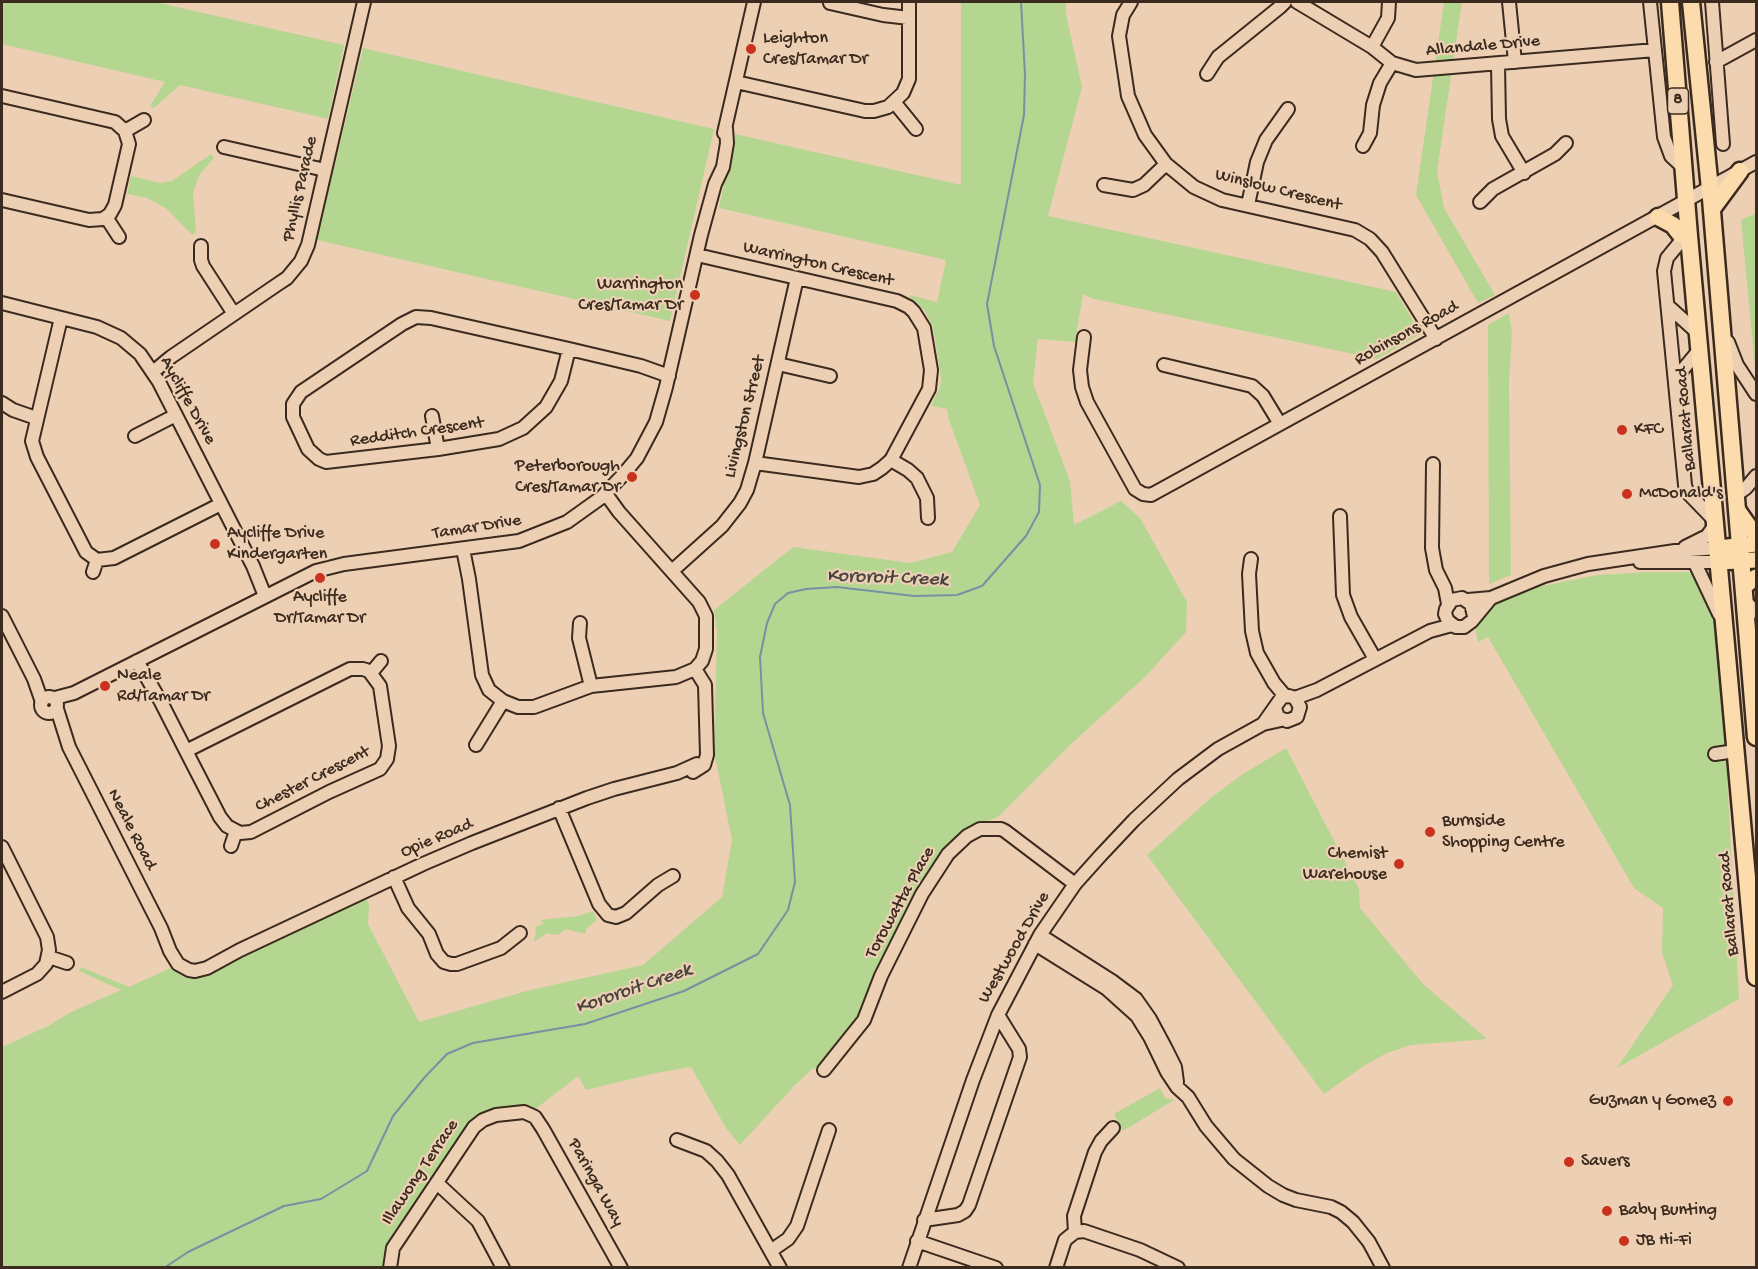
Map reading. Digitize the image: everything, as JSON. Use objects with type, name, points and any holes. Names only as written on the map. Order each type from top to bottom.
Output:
[{"type":"highway","name":"Ballarat Road","points":[[1670,2],[1756,977]]},
{"type":"highway","name":"8","points":[[1691,2],[1699,34],[1706,156],[1736,502],[1749,553],[1756,737]]},
{"type":"highway","points":[[1684,168],[1706,156]]},
{"type":"highway","points":[[1712,210],[1740,171]]},
{"type":"highway","points":[[1658,217],[1673,225],[1680,234],[1689,237]]},
{"type":"main road","points":[[1736,502],[1756,536]]},
{"type":"main road","name":"Westwood Drive","points":[[1718,555],[1749,553]]},
{"type":"street","name":"Phyllis Parade","points":[[152,369],[287,278],[300,261],[308,245],[364,2]]},
{"type":"street","name":"Tamar Drive","points":[[52,704],[302,577],[330,567],[519,541],[543,533],[579,515],[604,496],[630,467],[650,434],[660,408],[716,184],[718,155],[754,2]]},
{"type":"street","points":[[736,82],[865,111],[881,110],[895,103],[903,93],[909,79],[909,2]]},
{"type":"street","name":"Winslow Crescent","points":[[1131,2],[1123,15],[1119,36],[1128,96],[1145,135],[1166,164],[1194,187],[1222,200],[1355,230],[1370,239],[1382,252],[1436,339]]},
{"type":"street","points":[[1207,74],[1218,57],[1285,2]]},
{"type":"street","name":"Allandale Drive","points":[[1297,2],[1372,47],[1392,63],[1416,70],[1654,51]]},
{"type":"street","points":[[1372,47],[1388,18],[1389,2]]},
{"type":"street","points":[[1509,2],[1515,62]]},
{"type":"street","points":[[1650,2],[1664,137],[1671,156],[1684,168]]},
{"type":"street","points":[[1699,2],[1712,9]]},
{"type":"street","points":[[830,3],[883,15],[909,18]]},
{"type":"street","points":[[1699,34],[1711,23],[1712,9]]},
{"type":"street","points":[[1712,9],[1723,144]]},
{"type":"street","points":[[1699,34],[1710,36],[1716,60]]},
{"type":"street","points":[[1716,60],[1756,40]]},
{"type":"street","points":[[1363,146],[1370,133],[1373,105],[1380,83],[1392,63]]},
{"type":"street","points":[[1498,65],[1499,119],[1502,136],[1524,173]]},
{"type":"street","points":[[2,96],[107,120],[119,125],[125,131],[129,144],[116,205],[106,217],[99,221],[2,200]]},
{"type":"street","points":[[895,103],[916,129]]},
{"type":"street","points":[[1248,205],[1257,162],[1266,140],[1288,109]]},
{"type":"street","points":[[125,131],[144,120]]},
{"type":"street","points":[[1480,202],[1494,189],[1555,154],[1566,143]]},
{"type":"street","points":[[224,147],[325,170]]},
{"type":"street","points":[[1709,189],[1756,162]]},
{"type":"street","points":[[1104,185],[1133,190],[1144,185],[1166,164]]},
{"type":"street","name":"Robinsons Road","points":[[1084,337],[1080,370],[1087,402],[1135,489],[1143,494],[1151,495],[1709,189]]},
{"type":"street","points":[[106,217],[119,237]]},
{"type":"street","points":[[1676,551],[1707,536],[1715,523],[1687,492],[1685,486],[1668,306],[1665,262],[1680,241],[1689,237]]},
{"type":"street","points":[[201,246],[200,255],[203,267],[234,314]]},
{"type":"street","name":"Warrington Crescent","points":[[697,255],[903,304],[914,312],[922,324],[931,370],[931,383],[891,460]]},
{"type":"street","name":"Livingston Street","points":[[672,571],[732,514],[747,490],[797,278]]},
{"type":"street","name":"Aycliffe Drive","points":[[2,303],[97,327],[110,332],[133,348],[152,369],[268,594]]},
{"type":"street","points":[[1668,306],[1700,342],[1675,379]]},
{"type":"street","name":"Redditch Crescent","points":[[569,349],[565,369],[555,394],[534,420],[499,439],[438,449],[326,462],[308,449],[287,402],[402,324],[416,317],[431,318],[569,349],[641,366],[670,372]]},
{"type":"street","points":[[61,318],[32,441],[34,452],[82,547],[95,566],[120,556],[221,504]]},
{"type":"street","points":[[1721,321],[1733,358],[1756,393]]},
{"type":"street","points":[[778,364],[830,376]]},
{"type":"street","points":[[1164,365],[1252,386],[1263,396],[1280,424]]},
{"type":"street","points":[[2,403],[13,410],[36,418]]},
{"type":"street","points":[[135,436],[176,415]]},
{"type":"street","points":[[432,416],[438,449]]},
{"type":"street","points":[[755,463],[859,477],[879,471],[891,460],[917,478],[927,498],[928,518]]},
{"type":"street","points":[[1433,464],[1432,548],[1436,570],[1454,608],[1464,627],[1472,621],[1474,608],[1454,608]]},
{"type":"street","points":[[1736,502],[1756,476]]},
{"type":"street","points":[[465,549],[482,675],[489,690],[502,701],[518,707],[534,706],[591,686],[676,677],[695,669],[702,661],[706,649],[706,616],[699,602],[604,496]]},
{"type":"street","points":[[1340,516],[1343,595],[1351,617],[1375,659]]},
{"type":"street","name":"Westwood Drive","points":[[913,1265],[917,1241],[924,1220],[998,1015],[1038,940],[1075,884],[1134,820],[1179,779],[1218,749],[1263,724],[1286,705],[1430,632],[1454,608],[1491,598],[1544,576],[1588,564],[1676,551],[1718,555]]},
{"type":"street","name":"Westwood Drive","points":[[1618,560],[1649,563],[1694,561],[1718,555]]},
{"type":"street","points":[[1251,559],[1249,574],[1252,631],[1257,652],[1286,705]]},
{"type":"street","points":[[1694,561],[1724,625]]},
{"type":"street","name":"Westwood Drive","points":[[1474,616],[1491,598]]},
{"type":"street","name":"Neale Road","points":[[2,616],[34,680],[52,704],[57,730],[69,747],[161,928],[185,965]]},
{"type":"street","points":[[580,623],[579,638],[591,686]]},
{"type":"street","points":[[139,660],[220,817],[226,826],[236,831],[231,846]]},
{"type":"street","points":[[186,751],[342,671],[357,668],[371,673],[381,661]]},
{"type":"street","name":"Opie Road","points":[[185,965],[198,965],[219,960],[394,877],[559,808],[614,789],[699,766],[705,734],[705,685],[695,669]]},
{"type":"street","name":"Chester Crescent","points":[[236,831],[251,832],[329,792],[381,769],[387,759],[389,746],[382,692],[378,681],[371,673]]},
{"type":"street","points":[[476,746],[502,701]]},
{"type":"street","points":[[1715,754],[1735,751]]},
{"type":"street","points":[[559,808],[599,904],[608,915],[616,917],[626,913],[651,890],[673,876]]},
{"type":"street","name":"Torowatta Place","points":[[824,1070],[864,1020],[881,976],[922,894],[948,854],[968,836],[980,829],[1001,829],[1075,884]]},
{"type":"street","points":[[2,847],[47,937],[49,957],[37,974],[2,992]]},
{"type":"street","points":[[394,877],[408,908],[429,934],[437,954],[444,962],[457,964],[490,952],[508,944],[520,933]]},
{"type":"street","points":[[1038,940],[1113,981],[1136,999],[1150,1018],[1175,1067],[1178,1087],[1188,1097],[1206,1126],[1234,1159],[1283,1195],[1341,1212],[1353,1222],[1369,1242],[1383,1268]]},
{"type":"street","points":[[49,957],[67,963]]},
{"type":"street","points":[[924,1220],[958,1215],[969,1205],[1020,1055],[998,1015]]},
{"type":"street","name":"Illawong Terrace","points":[[390,1268],[393,1248],[474,1127],[483,1119],[496,1115],[524,1112],[535,1117]]},
{"type":"street","name":"Paringa Way","points":[[535,1117],[621,1268]]},
{"type":"street","points":[[1075,1232],[1074,1216],[1095,1152],[1113,1128]]},
{"type":"street","points":[[772,1250],[788,1239],[797,1226],[829,1130]]},
{"type":"street","points":[[677,1140],[706,1151],[717,1161],[728,1175],[772,1250],[780,1268]]},
{"type":"street","points":[[437,1183],[478,1221],[504,1268]]},
{"type":"street","points":[[1056,1268],[1065,1240],[1075,1232],[1087,1232],[1170,1266]]},
{"type":"street","points":[[917,1241],[996,1268]]},
{"type":"green space","points":[[2,2],[155,2],[344,45],[328,119],[180,85],[154,108],[150,106],[165,82],[2,44]]},
{"type":"green space","points":[[961,2],[1066,2],[1066,14],[1082,87],[1048,216],[1396,292],[1418,329],[1417,336],[1377,359],[1094,299],[1083,294],[1075,342],[1038,339],[1033,383],[1070,481],[1074,525],[1121,501],[1140,518],[1187,602],[1186,632],[1146,676],[1070,745],[998,817],[974,826],[953,840],[929,875],[858,1024],[818,1071],[813,1068],[794,1086],[740,1145],[726,1128],[691,1067],[586,1090],[578,1076],[533,1111],[528,1107],[485,1114],[397,1232],[383,1259],[385,1267],[2,1267],[2,1047],[121,990],[79,971],[81,967],[129,987],[175,966],[185,972],[365,896],[369,904],[368,924],[419,1022],[530,990],[643,965],[722,897],[732,840],[714,751],[717,631],[714,610],[793,547],[910,563],[952,552],[980,505],[947,409],[931,406],[940,387],[941,378],[933,327],[925,311],[910,297],[910,295],[937,302],[946,260],[719,208],[735,134],[961,185]]},
{"type":"green space","points":[[1444,2],[1462,2],[1437,171],[1444,208],[1495,295],[1478,303],[1416,195]]},
{"type":"green space","points":[[363,48],[714,129],[670,321],[317,240]]},
{"type":"green space","points":[[211,154],[214,158],[200,174],[193,192],[196,232],[192,235],[167,209],[147,198],[127,194],[131,176],[160,183],[172,181]]},
{"type":"green space","points":[[1756,213],[1756,366],[1755,367],[1741,220]]},
{"type":"green space","points":[[1509,313],[1512,332],[1509,382],[1511,575],[1489,584],[1488,325]]},
{"type":"green space","points":[[1692,572],[1699,577],[1719,625],[1739,999],[1617,1068],[1673,985],[1662,953],[1663,908],[1634,888],[1488,637],[1478,642],[1475,625],[1488,606],[1532,588],[1597,575]]},
{"type":"green space","points":[[1286,748],[1359,889],[1360,908],[1423,984],[1487,1039],[1411,1045],[1387,1053],[1365,1065],[1324,1094],[1147,855],[1213,796],[1243,774]]},
{"type":"green space","points":[[593,911],[597,920],[586,929],[586,934],[565,929],[560,934],[547,933],[534,942],[535,927],[543,924],[541,920],[578,916]]},
{"type":"green space","points":[[1160,1088],[1165,1098],[1174,1100],[1123,1131],[1114,1114]]},
{"type":"waterway","name":"Kororoit Creek","points":[[164,1268],[188,1252],[284,1206],[321,1199],[367,1171],[393,1116],[447,1054],[473,1043],[585,1024],[684,991],[758,954],[788,910],[795,882],[790,805],[763,713],[760,657],[767,623],[775,604],[788,593],[837,587],[914,596],[957,595],[982,586],[1026,536],[1039,512],[1040,485],[994,346],[987,304],[1024,115],[1025,74],[1021,2]]},
{"type":"place","name":"Leighton Cres/Tamar Dr","points":[[751,49]]},
{"type":"place","name":"Warrington Cres/Tamar Dr","points":[[695,295]]},
{"type":"place","name":"KFC","points":[[1622,430]]},
{"type":"place","name":"Peterborough Cres/Tamar Dr","points":[[632,477]]},
{"type":"place","name":"McDonald's","points":[[1627,494]]},
{"type":"place","name":"Aycliffe Drive Kindergarten","points":[[215,544]]},
{"type":"place","name":"Aycliffe Dr/Tamar Dr","points":[[320,578]]},
{"type":"place","name":"Neale Rd/Tamar Dr","points":[[105,686]]},
{"type":"place","name":"Burnside Shopping Centre","points":[[1430,832]]},
{"type":"place","name":"Chemist Warehouse","points":[[1399,864]]},
{"type":"place","name":"Guzman y Gomez","points":[[1728,1101]]},
{"type":"place","name":"Savers","points":[[1569,1162]]},
{"type":"place","name":"Baby Bunting","points":[[1607,1211]]},
{"type":"place","name":"JB Hi-Fi","points":[[1624,1241]]}]
